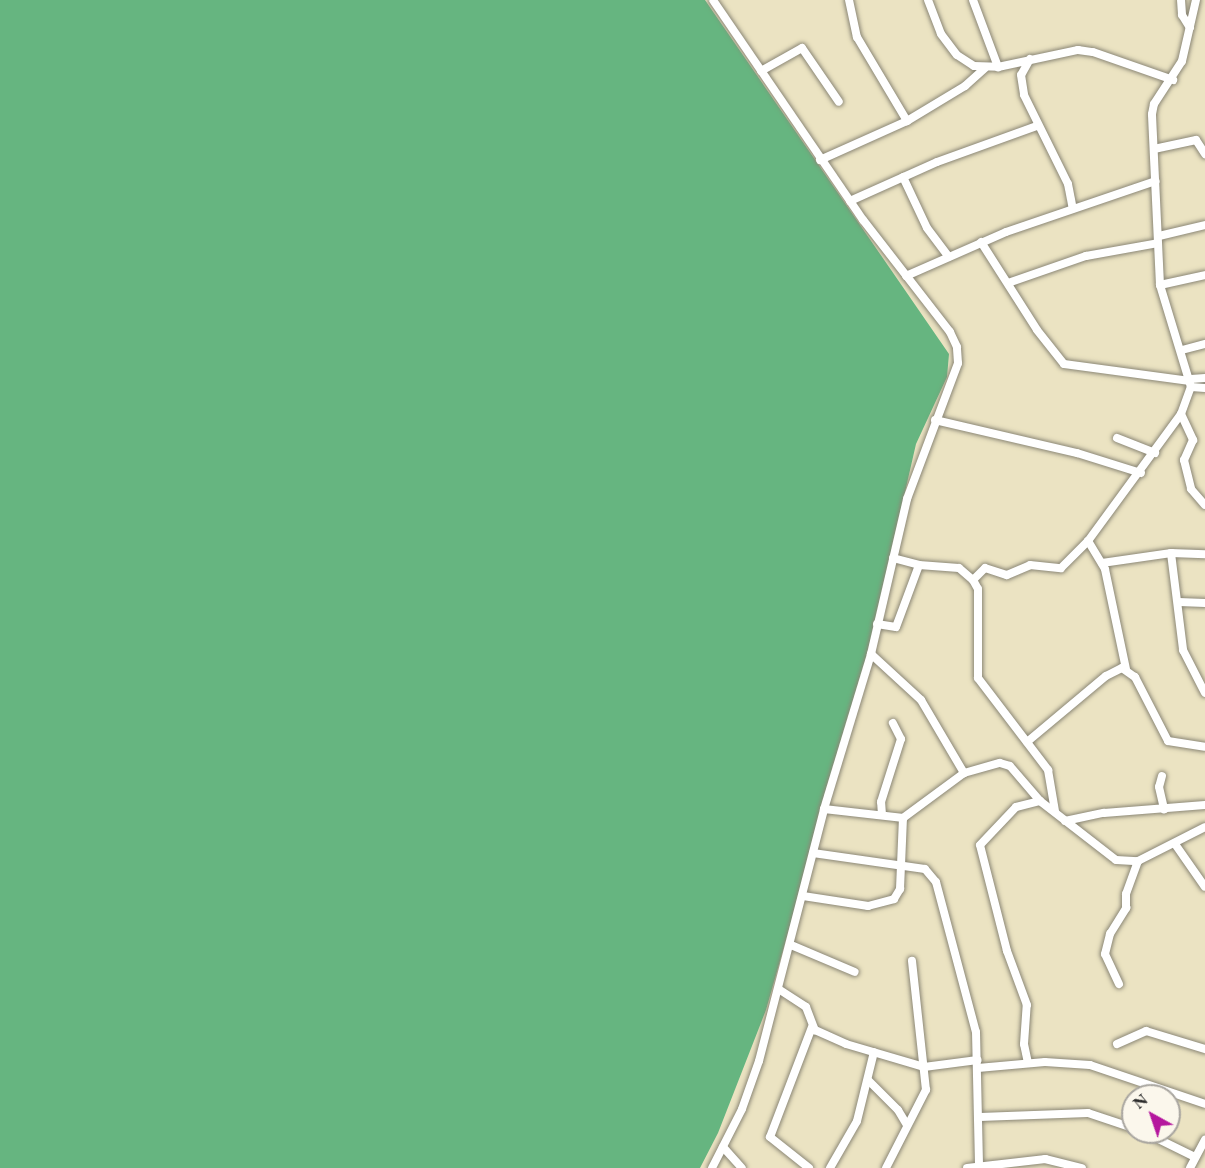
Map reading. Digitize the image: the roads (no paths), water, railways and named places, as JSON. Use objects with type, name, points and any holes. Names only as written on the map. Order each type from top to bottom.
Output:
[{"type":"street","points":[[849,0],[857,37],[907,121]]},
{"type":"street","points":[[928,0],[941,34],[957,55],[974,66],[998,67],[1062,52],[1093,52],[1173,80]]},
{"type":"street","points":[[974,0],[998,67]]},
{"type":"street","points":[[1181,0],[1182,15],[1190,28]]},
{"type":"street","points":[[973,580],[985,568],[1007,575],[1030,565],[1061,568],[1088,541],[1142,473],[1181,414],[1191,382],[1160,285],[1152,107],[1173,80],[1182,61],[1196,0]]},
{"type":"street","points":[[712,1168],[742,1109],[780,990],[824,809],[871,654],[907,499],[958,363],[957,347],[950,332],[820,160],[715,1]]},
{"type":"street","points":[[761,71],[802,48],[839,102]]},
{"type":"street","points":[[1030,59],[1021,75],[1021,84],[1037,126],[1068,184],[1073,209]]},
{"type":"street","points":[[820,160],[907,121],[964,86],[985,68]]},
{"type":"street","points":[[850,201],[903,177],[1037,126]]},
{"type":"street","points":[[1154,149],[1196,140],[1205,154]]},
{"type":"street","points":[[903,177],[921,217],[949,257]]},
{"type":"street","points":[[906,276],[981,242],[1155,181]]},
{"type":"street","points":[[1008,283],[1086,256],[1159,239],[1205,225]]},
{"type":"street","points":[[981,242],[1064,364],[1191,382],[1205,388]]},
{"type":"street","points":[[1160,285],[1205,275]]},
{"type":"street","points":[[1182,350],[1205,344]]},
{"type":"street","points":[[1191,382],[1205,378]]},
{"type":"street","points":[[1181,414],[1193,440],[1184,460],[1191,489],[1205,505]]},
{"type":"street","points":[[935,420],[1077,453],[1142,473]]},
{"type":"street","points":[[1117,438],[1155,453]]},
{"type":"street","points":[[1088,541],[1102,563],[1126,669],[1135,677],[1168,741],[1174,745],[1205,747]]},
{"type":"street","points":[[1102,563],[1171,553],[1205,554]]},
{"type":"street","points":[[1171,553],[1179,602],[1183,650],[1205,693]]},
{"type":"street","points":[[893,558],[919,566],[959,568],[973,580],[978,589],[978,678],[1028,742],[1053,781],[1055,811]]},
{"type":"street","points":[[877,624],[896,627],[919,566]]},
{"type":"street","points":[[1179,602],[1205,603]]},
{"type":"street","points":[[871,654],[921,700],[951,745],[964,773]]},
{"type":"street","points":[[1028,742],[1112,672],[1126,669]]},
{"type":"street","points":[[882,815],[882,802],[901,739],[893,723]]},
{"type":"street","points":[[824,809],[903,818],[964,773],[990,765],[1010,766],[1040,801],[1055,811],[1105,855],[1138,861],[1205,827]]},
{"type":"street","points":[[1162,776],[1159,786],[1164,809]]},
{"type":"street","points":[[1028,1063],[1024,1044],[1027,1005],[1007,951],[980,845],[1016,807],[1040,801]]},
{"type":"street","points":[[1065,820],[1104,813],[1205,805]]},
{"type":"street","points":[[803,896],[879,906],[894,899],[900,889],[903,818]]},
{"type":"street","points":[[1175,844],[1205,887]]},
{"type":"street","points":[[813,853],[900,868],[925,869],[936,882],[976,1032],[980,1117],[979,1165]]},
{"type":"street","points":[[1119,984],[1105,954],[1110,934],[1126,908],[1126,894],[1138,861]]},
{"type":"street","points":[[791,945],[855,972]]},
{"type":"street","points":[[886,1168],[926,1090],[912,961]]},
{"type":"street","points":[[780,990],[806,1006],[812,1027],[770,1137],[809,1168]]},
{"type":"street","points":[[812,1027],[874,1052],[924,1067],[1028,1063],[1090,1065],[1205,1104]]},
{"type":"street","points":[[1117,1044],[1146,1031],[1205,1049]]},
{"type":"street","points":[[830,1168],[857,1121],[869,1081],[874,1052]]},
{"type":"street","points":[[869,1081],[898,1110],[908,1125]]},
{"type":"street","points":[[980,1117],[1088,1113],[1121,1124]]},
{"type":"street","points":[[1190,1168],[1205,1140]]},
{"type":"street","points":[[1168,1144],[1195,1157]]},
{"type":"street","points":[[723,1147],[742,1168]]},
{"type":"street","points":[[967,1168],[1045,1160],[1082,1168]]}]
